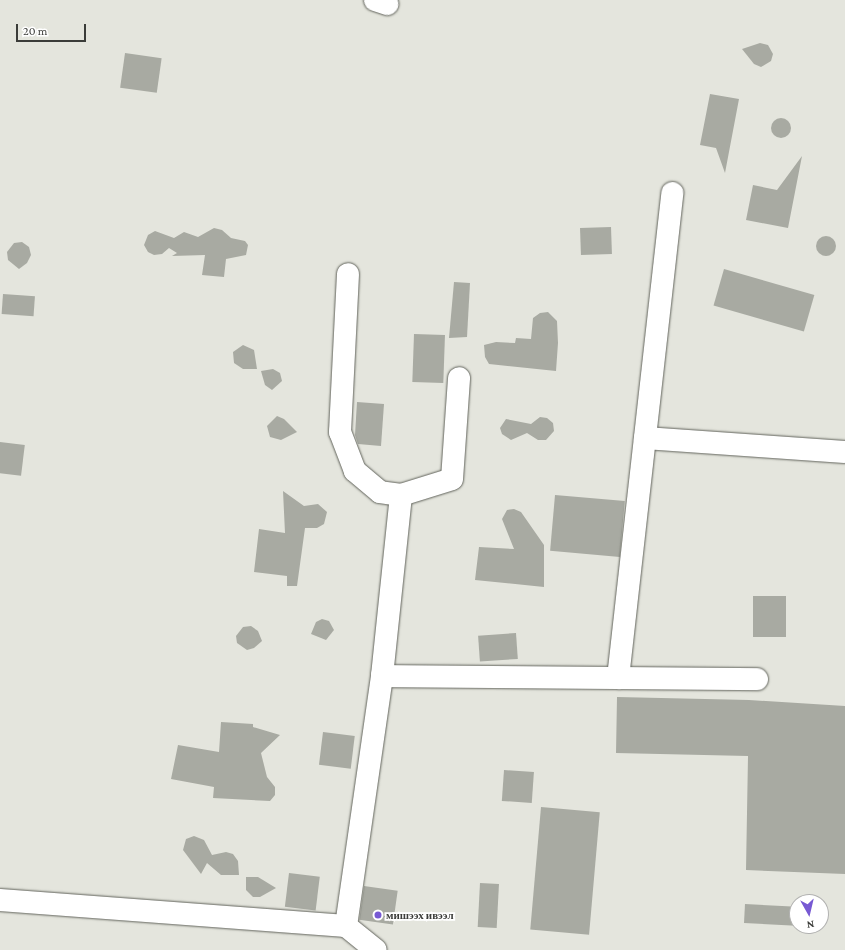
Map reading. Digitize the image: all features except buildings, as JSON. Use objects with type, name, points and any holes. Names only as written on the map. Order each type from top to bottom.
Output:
[{"type":"street","points":[[618,678],[672,193]]},
{"type":"street","points":[[348,274],[340,432],[355,471],[380,492],[401,494],[452,479],[459,378]]},
{"type":"street","points":[[645,438],[845,452]]},
{"type":"street","points":[[346,926],[382,676],[401,494]]},
{"type":"street","points":[[382,676],[757,679]]},
{"type":"street","points":[[0,900],[346,926],[376,950]]},
{"type":"place","name":"мишээх ивээл","points":[[378,915]]}]
